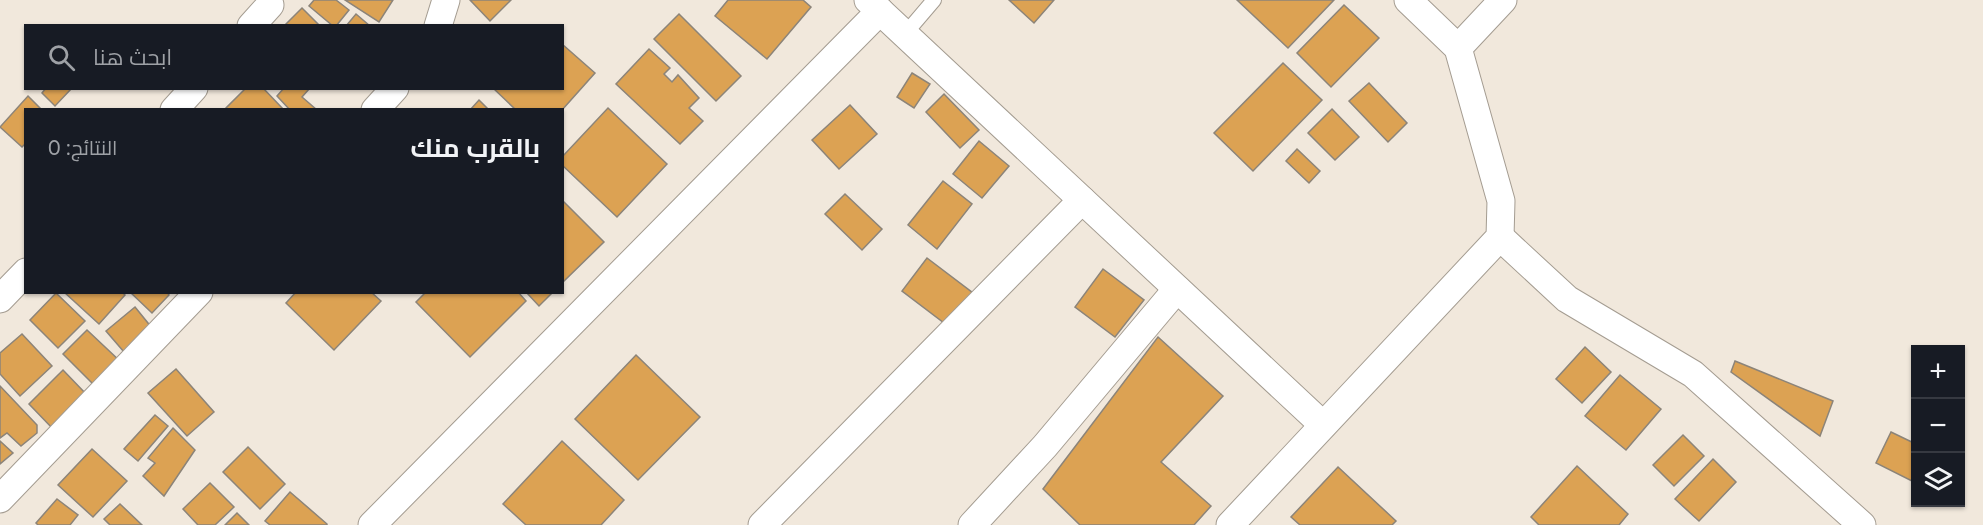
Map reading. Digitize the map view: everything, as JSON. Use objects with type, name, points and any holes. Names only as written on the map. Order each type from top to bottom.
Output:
[{"type":"street","points":[[439,24],[446,0]]},
{"type":"street","points":[[1230,525],[1500,237],[1501,201],[1458,48],[1408,0]]},
{"type":"street","points":[[1458,48],[1503,0]]},
{"type":"street","points":[[253,24],[270,5]]},
{"type":"street","points":[[372,525],[874,6],[1323,426]]},
{"type":"street","points":[[176,108],[192,90]]},
{"type":"street","points":[[377,108],[393,90]]},
{"type":"street","points":[[762,525],[1083,200]]},
{"type":"street","points":[[1500,237],[1567,299],[1694,374],[1862,525]]},
{"type":"street","points":[[0,300],[24,274]]},
{"type":"street","points":[[972,525],[1045,446],[1177,289]]},
{"type":"street","points":[[0,499],[197,294]]},
{"type":"lane","points":[[905,34],[934,0]]},
{"type":"building","points":[[314,0],[336,0],[349,10],[338,24],[331,24],[309,6]]},
{"type":"building","points":[[345,0],[393,0],[379,22]]},
{"type":"building","points":[[470,0],[511,0],[490,21]]},
{"type":"building","points":[[728,0],[803,0],[811,7],[767,59],[715,16]]},
{"type":"building","points":[[1009,0],[1054,0],[1034,23]]},
{"type":"building","points":[[1237,0],[1334,0],[1288,48]]},
{"type":"building","points":[[1344,5],[1379,38],[1331,87],[1297,53]]},
{"type":"building","points":[[302,8],[318,24],[286,24]]},
{"type":"building","points":[[356,14],[368,24],[348,24]]},
{"type":"building","points":[[679,14],[741,76],[716,101],[654,39]]},
{"type":"building","points":[[564,46],[595,73],[564,108],[514,108],[495,90],[564,90]]},
{"type":"building","points":[[649,49],[670,68],[664,74],[672,82],[678,75],[699,98],[689,108],[703,121],[680,144],[616,84]]},
{"type":"building","points":[[1283,63],[1322,100],[1253,171],[1214,133]]},
{"type":"building","points":[[912,73],[930,84],[914,108],[897,97]]},
{"type":"building","points":[[1369,83],[1407,123],[1388,142],[1349,101]]},
{"type":"building","points":[[44,90],[70,90],[55,106],[42,93]]},
{"type":"building","points":[[244,90],[265,90],[282,108],[226,108]]},
{"type":"building","points":[[282,90],[308,90],[302,97],[315,108],[288,108],[277,96]]},
{"type":"building","points":[[944,94],[979,130],[960,148],[926,112]]},
{"type":"building","points":[[28,96],[40,108],[24,108],[24,145],[22,147],[0,127]]},
{"type":"building","points":[[479,100],[487,108],[472,108]]},
{"type":"building","points":[[850,105],[877,134],[839,169],[812,140]]},
{"type":"building","points":[[608,108],[667,164],[617,217],[564,167],[564,155]]},
{"type":"building","points":[[1332,109],[1359,137],[1335,160],[1308,133]]},
{"type":"building","points":[[979,141],[1009,166],[982,198],[953,174]]},
{"type":"building","points":[[1297,149],[1320,171],[1309,183],[1286,161]]},
{"type":"building","points":[[943,181],[972,204],[937,249],[908,225]]},
{"type":"building","points":[[845,194],[882,229],[862,250],[825,214]]},
{"type":"building","points":[[564,202],[604,242],[564,281]]},
{"type":"building","points":[[927,258],[973,293],[948,326],[902,291]]},
{"type":"building","points":[[1103,269],[1144,300],[1115,337],[1075,307]]},
{"type":"building","points":[[57,294],[85,321],[58,348],[30,320]]},
{"type":"building","points":[[66,294],[124,294],[99,324]]},
{"type":"building","points":[[132,294],[168,294],[152,313]]},
{"type":"building","points":[[294,294],[373,294],[381,301],[334,350],[286,303]]},
{"type":"building","points":[[424,294],[520,294],[526,301],[470,357],[416,302]]},
{"type":"building","points":[[528,294],[551,294],[539,306]]},
{"type":"building","points":[[135,307],[152,328],[124,352],[106,331]]},
{"type":"building","points":[[87,330],[122,363],[97,388],[63,354]]},
{"type":"building","points":[[22,334],[52,366],[20,396],[0,374],[0,353]]},
{"type":"building","points":[[1158,337],[1223,396],[1161,462],[1211,506],[1194,525],[1080,525],[1043,489]]},
{"type":"building","points":[[1585,347],[1611,372],[1582,403],[1556,379]]},
{"type":"building","points":[[636,355],[700,417],[638,480],[575,419]]},
{"type":"building","points":[[1735,361],[1833,401],[1820,436],[1731,372]]},
{"type":"building","points":[[176,369],[214,412],[187,436],[148,393]]},
{"type":"building","points":[[63,370],[87,395],[53,429],[29,404]]},
{"type":"building","points":[[1620,375],[1661,409],[1626,450],[1585,416]]},
{"type":"building","points":[[0,386],[37,425],[37,433],[21,446],[7,433],[0,438]]},
{"type":"building","points":[[155,415],[168,426],[138,461],[124,449]]},
{"type":"building","points":[[173,428],[195,450],[164,496],[143,476],[155,463],[148,458]]},
{"type":"building","points":[[1891,432],[1911,442],[1911,480],[1876,463]]},
{"type":"building","points":[[1683,435],[1704,456],[1674,486],[1653,465]]},
{"type":"building","points":[[0,441],[13,453],[0,464]]},
{"type":"building","points":[[562,441],[624,500],[601,525],[526,525],[503,504]]},
{"type":"building","points":[[248,447],[285,484],[260,509],[223,472]]},
{"type":"building","points":[[92,449],[127,481],[93,517],[58,485]]},
{"type":"building","points":[[1713,459],[1736,482],[1699,521],[1675,499]]},
{"type":"building","points":[[1577,466],[1628,514],[1619,525],[1539,525],[1531,517]]},
{"type":"building","points":[[1338,467],[1396,521],[1392,525],[1300,525],[1291,517]]},
{"type":"building","points":[[210,483],[234,507],[215,525],[198,525],[183,509]]},
{"type":"building","points":[[290,492],[327,525],[270,525],[265,521]]},
{"type":"building","points":[[57,499],[78,515],[70,525],[38,525],[36,523]]},
{"type":"building","points":[[120,504],[142,525],[110,525],[104,519]]},
{"type":"building","points":[[237,513],[249,525],[225,525]]}]
